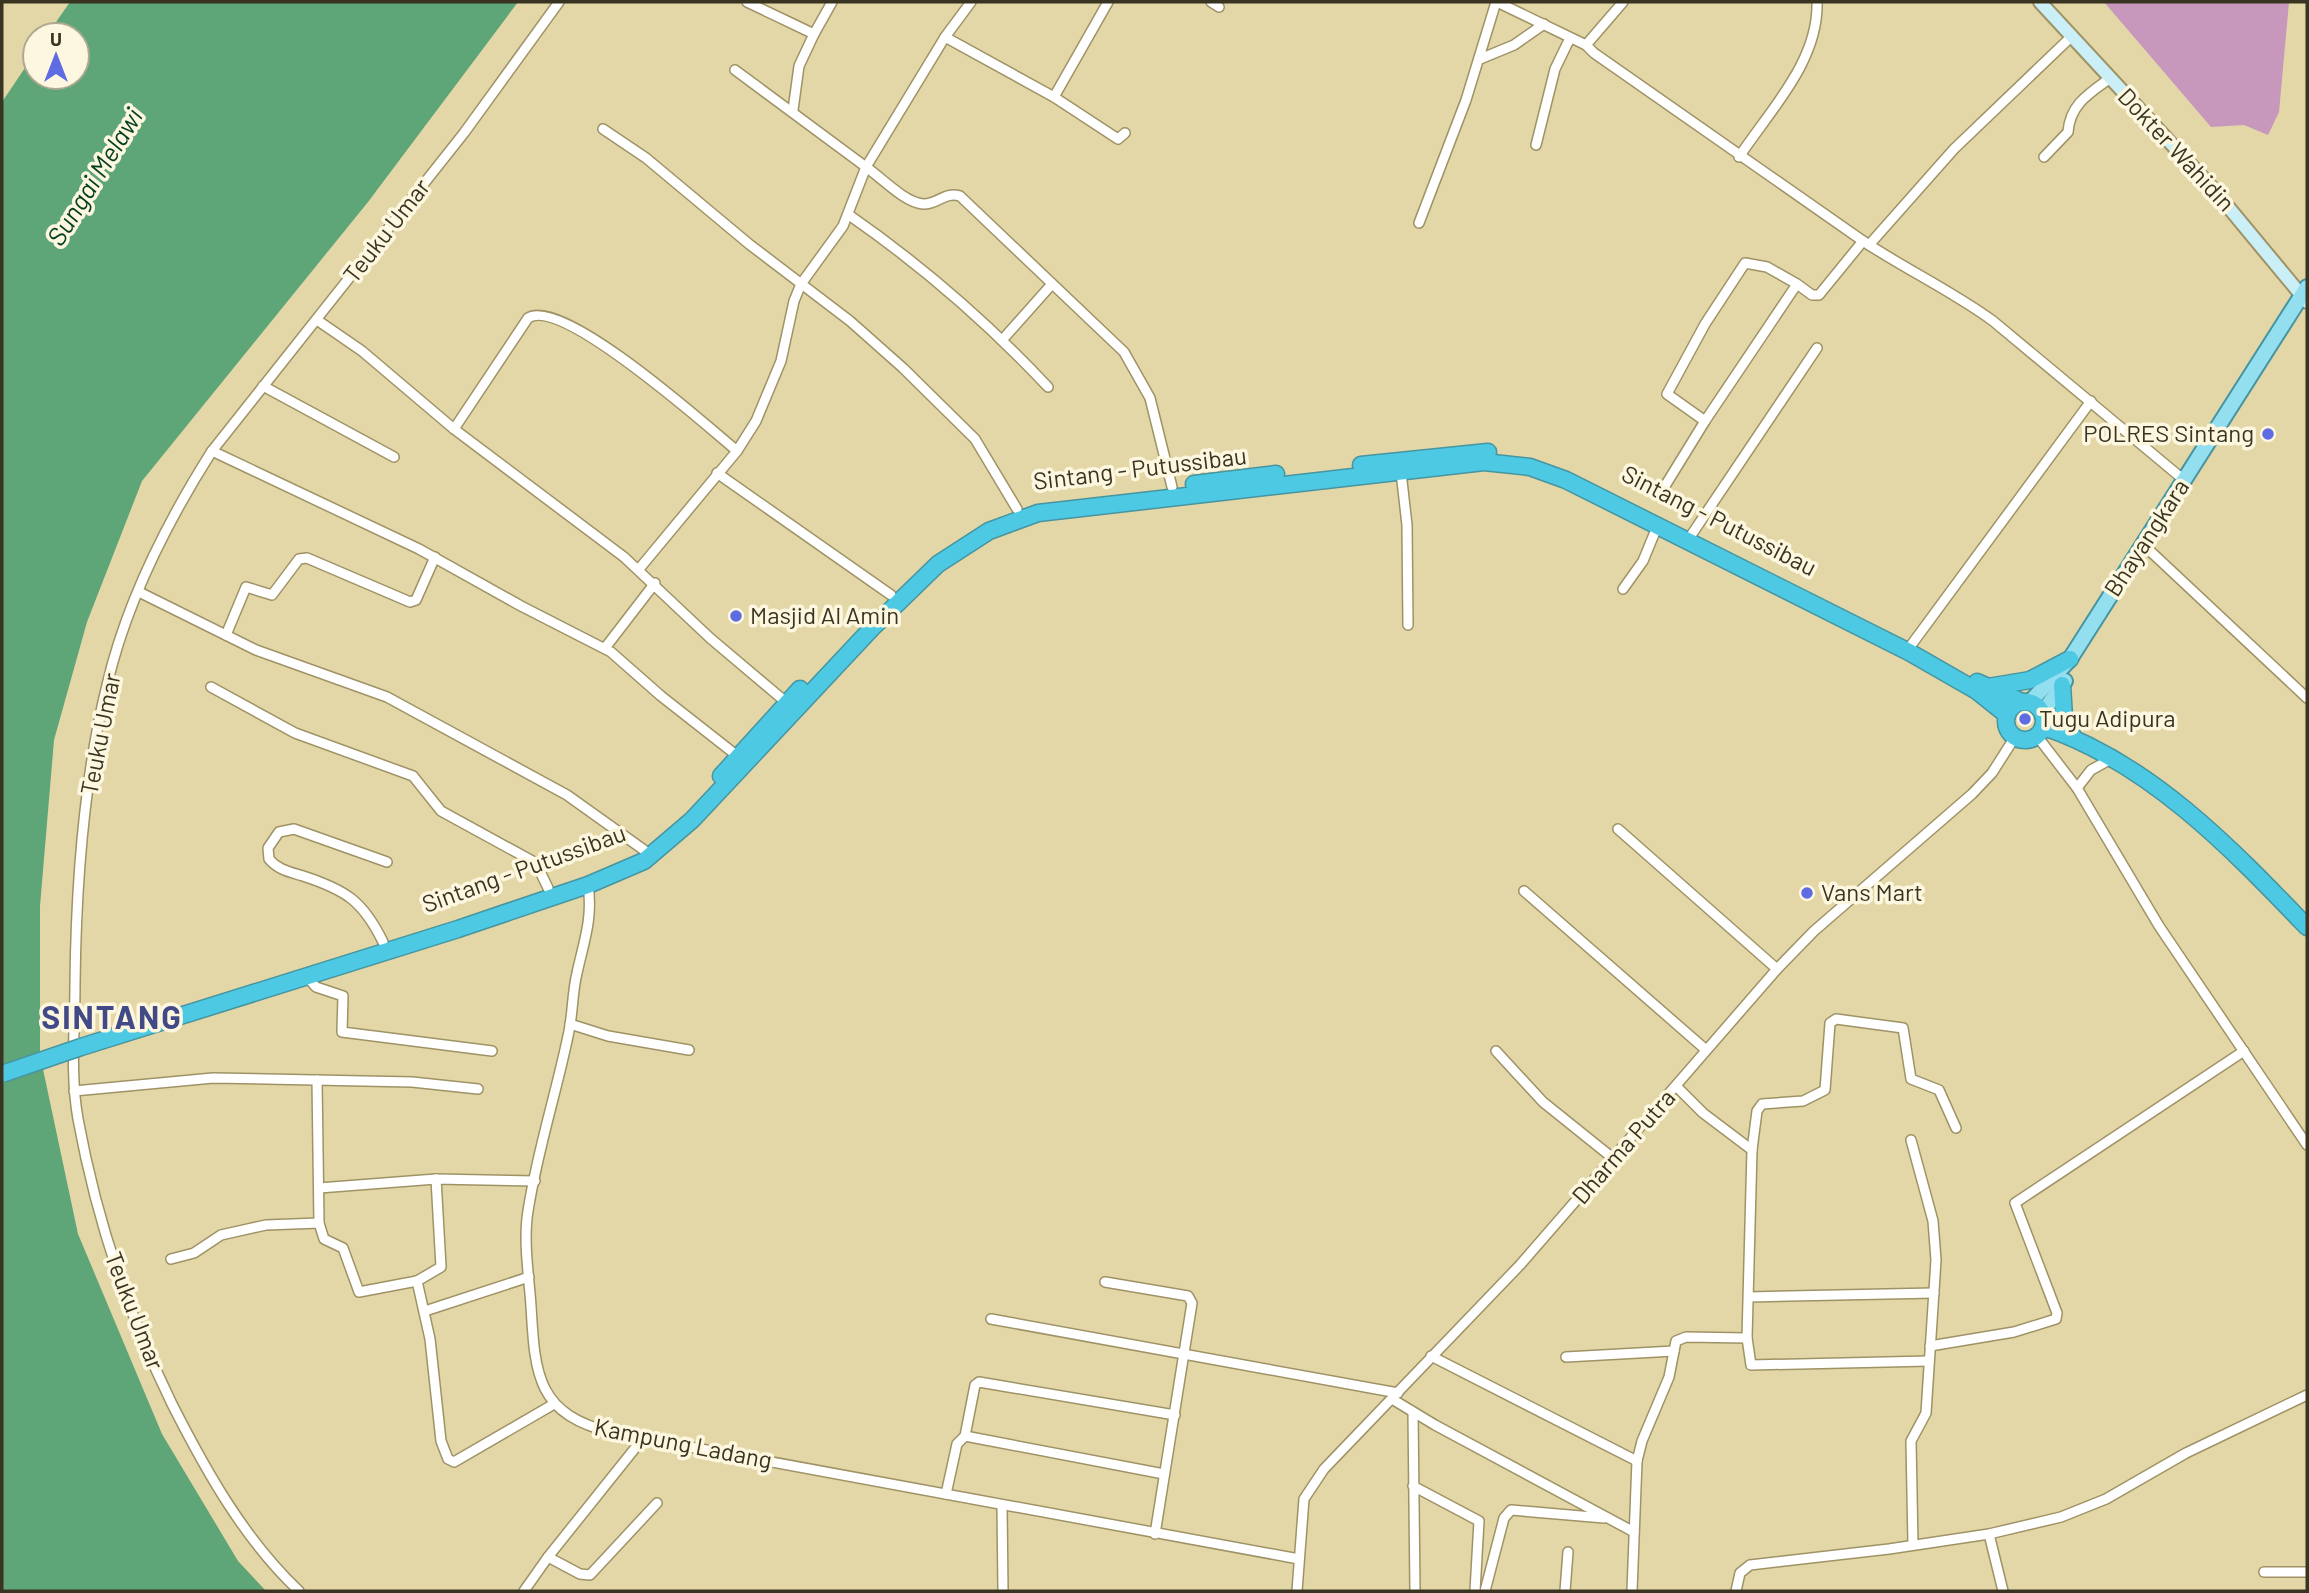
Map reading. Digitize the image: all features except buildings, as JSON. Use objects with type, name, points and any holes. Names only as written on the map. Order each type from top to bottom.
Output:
[{"type":"highway","name":"Sintang - Putussibau","points":[[199,1008],[236,1001],[587,885],[654,855],[742,759],[916,584],[970,542],[1013,520],[1038,513],[1457,454],[1513,453],[1539,458],[1584,477],[1912,644],[2147,779],[2181,807],[2307,927]]},
{"type":"highway","name":"Sintang - Putussibau","points":[[2,1074],[199,1008],[233,992],[548,888],[623,861],[643,850],[742,759],[786,703],[891,595],[949,545],[970,531],[1017,509],[1172,487],[1401,472],[1484,462],[1530,467],[1566,480],[1909,652],[1977,691],[2007,715]]},
{"type":"highway","points":[[1985,687],[2030,680],[2070,659]]},
{"type":"highway","points":[[2062,685],[2064,717],[2073,737]]},
{"type":"highway","points":[[2015,705],[2035,716],[2026,740],[2015,737],[2007,728],[2007,715],[2015,705]]},
{"type":"main road","name":"Bhayangkara","points":[[2035,716],[2185,480],[2306,298]]},
{"type":"main road","name":"Bhayangkara","points":[[2035,716],[2062,685],[2306,298]]},
{"type":"street","name":"Teuku Umar","points":[[299,1591],[270,1561],[222,1494],[193,1446],[138,1328],[102,1222],[74,1091],[78,895],[88,798],[107,684],[139,592],[188,489],[212,451],[464,133],[559,2]]},
{"type":"street","points":[[747,2],[814,34]]},
{"type":"street","points":[[793,110],[799,66],[832,2]]},
{"type":"street","points":[[639,569],[737,451],[756,421],[781,361],[792,309],[801,284],[831,247],[849,215],[866,166],[945,37],[971,2]]},
{"type":"street","points":[[1054,97],[1108,2]]},
{"type":"street","points":[[1419,223],[1480,59],[1497,2],[1586,45],[1738,157],[1866,243],[1975,308],[2185,480]]},
{"type":"street","points":[[1586,45],[1623,2]]},
{"type":"street","points":[[1738,157],[1807,54],[1815,31],[1817,2]]},
{"type":"street","name":"Dokter Wahidin","points":[[2040,2],[2215,191],[2306,298]]},
{"type":"street","points":[[1480,59],[1514,45],[1544,24]]},
{"type":"street","points":[[945,37],[1054,97],[1118,139],[1125,133]]},
{"type":"street","points":[[1705,421],[1673,400],[1667,394],[1668,389],[1745,264],[1752,263],[1797,284],[1812,295],[1819,295],[1954,149],[2071,37]]},
{"type":"street","points":[[1536,145],[1555,69],[1570,38]]},
{"type":"street","points":[[736,70],[919,203],[933,202],[946,195],[960,196],[1124,352],[1139,375],[1158,421],[1172,487]]},
{"type":"street","points":[[2045,157],[2068,132],[2069,117],[2079,102],[2109,79]]},
{"type":"street","points":[[603,129],[646,158],[850,321],[959,422],[986,455],[1017,509]]},
{"type":"street","points":[[849,215],[919,264],[1003,338],[1048,387]]},
{"type":"street","points":[[1003,338],[1052,284]]},
{"type":"street","points":[[1665,486],[1797,284]]},
{"type":"street","points":[[454,429],[528,318],[542,314],[594,339],[659,385],[737,451]]},
{"type":"street","points":[[317,320],[362,352],[454,429],[639,569],[710,638],[786,703]]},
{"type":"street","points":[[1692,534],[1816,348]]},
{"type":"street","points":[[263,386],[394,457]]},
{"type":"street","points":[[1912,644],[2091,401]]},
{"type":"street","points":[[212,451],[435,557],[521,606],[604,648],[742,759]]},
{"type":"street","points":[[1401,472],[1407,525],[1408,625]]},
{"type":"street","points":[[717,473],[891,595]]},
{"type":"street","points":[[1623,589],[1643,561],[1657,527]]},
{"type":"street","points":[[2149,550],[2307,698]]},
{"type":"street","points":[[226,635],[246,587],[272,594],[299,559],[307,558],[410,602],[416,600],[435,557]]},
{"type":"street","points":[[604,648],[655,583]]},
{"type":"street","points":[[139,592],[256,650],[387,697],[566,795],[643,850]]},
{"type":"street","points":[[211,687],[295,733],[413,776],[441,811],[536,863],[548,888]]},
{"type":"street","points":[[2035,716],[2159,926],[2307,1145]]},
{"type":"street","name":"Dharma Putra","points":[[1297,1591],[1302,1508],[1310,1487],[1431,1356],[1520,1265],[1777,969],[1814,931],[1972,794],[1992,772],[2015,737]]},
{"type":"street","points":[[2077,788],[2091,770],[2112,758]]},
{"type":"street","points":[[383,942],[368,914],[349,895],[328,884],[280,869],[270,859],[268,848],[279,832],[294,829],[387,862]]},
{"type":"street","points":[[1618,829],[1777,969]]},
{"type":"street","name":"Kampung Ladang","points":[[587,885],[590,927],[576,973],[570,1024],[528,1211],[536,1362],[541,1380],[554,1404],[578,1423],[644,1437],[1002,1506],[1299,1559]]},
{"type":"street","points":[[1524,891],[1705,1049]]},
{"type":"street","points":[[308,978],[316,988],[343,996],[342,1032],[492,1051]]},
{"type":"street","points":[[1929,1361],[1754,1366],[1748,1361],[1752,1150],[1757,1111],[1762,1104],[1803,1101],[1825,1090],[1830,1023],[1836,1019],[1903,1028],[1911,1079],[1939,1090],[1956,1128]]},
{"type":"street","points":[[570,1024],[608,1035],[690,1050]]},
{"type":"street","points":[[1496,1051],[1543,1102],[1614,1159]]},
{"type":"street","points":[[1930,1346],[2014,1332],[2056,1319],[2057,1313],[2015,1203],[2079,1164],[2244,1051]]},
{"type":"street","points":[[74,1091],[189,1079],[412,1082],[478,1089]]},
{"type":"street","points":[[317,1080],[319,1223],[324,1240],[345,1252],[359,1292],[417,1281],[441,1267],[436,1179]]},
{"type":"street","points":[[1676,1087],[1703,1113],[1752,1150]]},
{"type":"street","points":[[1911,1139],[1933,1221],[1936,1260],[1925,1418],[1911,1441],[1913,1545]]},
{"type":"street","points":[[319,1188],[436,1179],[535,1181]]},
{"type":"street","points":[[171,1259],[194,1253],[220,1235],[266,1225],[319,1223]]},
{"type":"street","points":[[425,1311],[530,1277]]},
{"type":"street","points":[[417,1281],[425,1311],[441,1441],[450,1462],[468,1455],[554,1404]]},
{"type":"street","points":[[1105,1282],[1188,1296],[1192,1303],[1156,1534]]},
{"type":"street","points":[[1749,1297],[1934,1293]]},
{"type":"street","points":[[990,1319],[1395,1396],[1413,1412],[1634,1532]]},
{"type":"street","points":[[1632,1591],[1637,1461],[1642,1441],[1669,1377],[1676,1341],[1686,1337],[1747,1338]]},
{"type":"street","points":[[1566,1357],[1674,1351]]},
{"type":"street","points":[[1431,1356],[1637,1461]]},
{"type":"street","points":[[946,1494],[957,1444],[965,1436],[975,1385],[982,1381],[1175,1415]]},
{"type":"street","points":[[1736,1591],[1742,1568],[1750,1565],[1989,1534],[2077,1512],[2197,1447],[2307,1395]]},
{"type":"street","points":[[1413,1412],[1415,1591]]},
{"type":"street","points":[[965,1436],[1164,1474]]},
{"type":"street","points":[[524,1591],[644,1437]]},
{"type":"street","points":[[1413,1486],[1479,1521],[1475,1591]]},
{"type":"street","points":[[548,1557],[580,1574],[590,1575],[657,1503]]},
{"type":"street","points":[[1002,1506],[1003,1591]]},
{"type":"street","points":[[1485,1591],[1504,1518],[1511,1510],[1608,1518]]},
{"type":"street","points":[[1989,1534],[2003,1591]]},
{"type":"street","points":[[1565,1591],[1568,1552]]},
{"type":"street","points":[[2264,1572],[2307,1572]]},
{"type":"shaded area","points":[[2104,2],[2289,2],[2279,112],[2268,135],[2244,125],[2211,127]]},
{"type":"water","name":"Sungai Melawi","points":[[70,2],[518,2],[368,202],[142,481],[87,622],[54,740],[40,906],[40,1055],[78,1234],[162,1434],[238,1561],[266,1591],[2,1591],[2,102],[21,74],[21,91],[91,91],[91,21],[57,21]]},
{"type":"place","name":"POLRES Sintang","points":[[2268,434]]},
{"type":"place","name":"Masjid Al Amin","points":[[736,616]]},
{"type":"place","name":"Tugu Adipura","points":[[2025,719]]},
{"type":"place","name":"Vans Mart","points":[[1807,893]]},
{"type":"district","name":"SINTANG","points":[[112,1018]]}]
